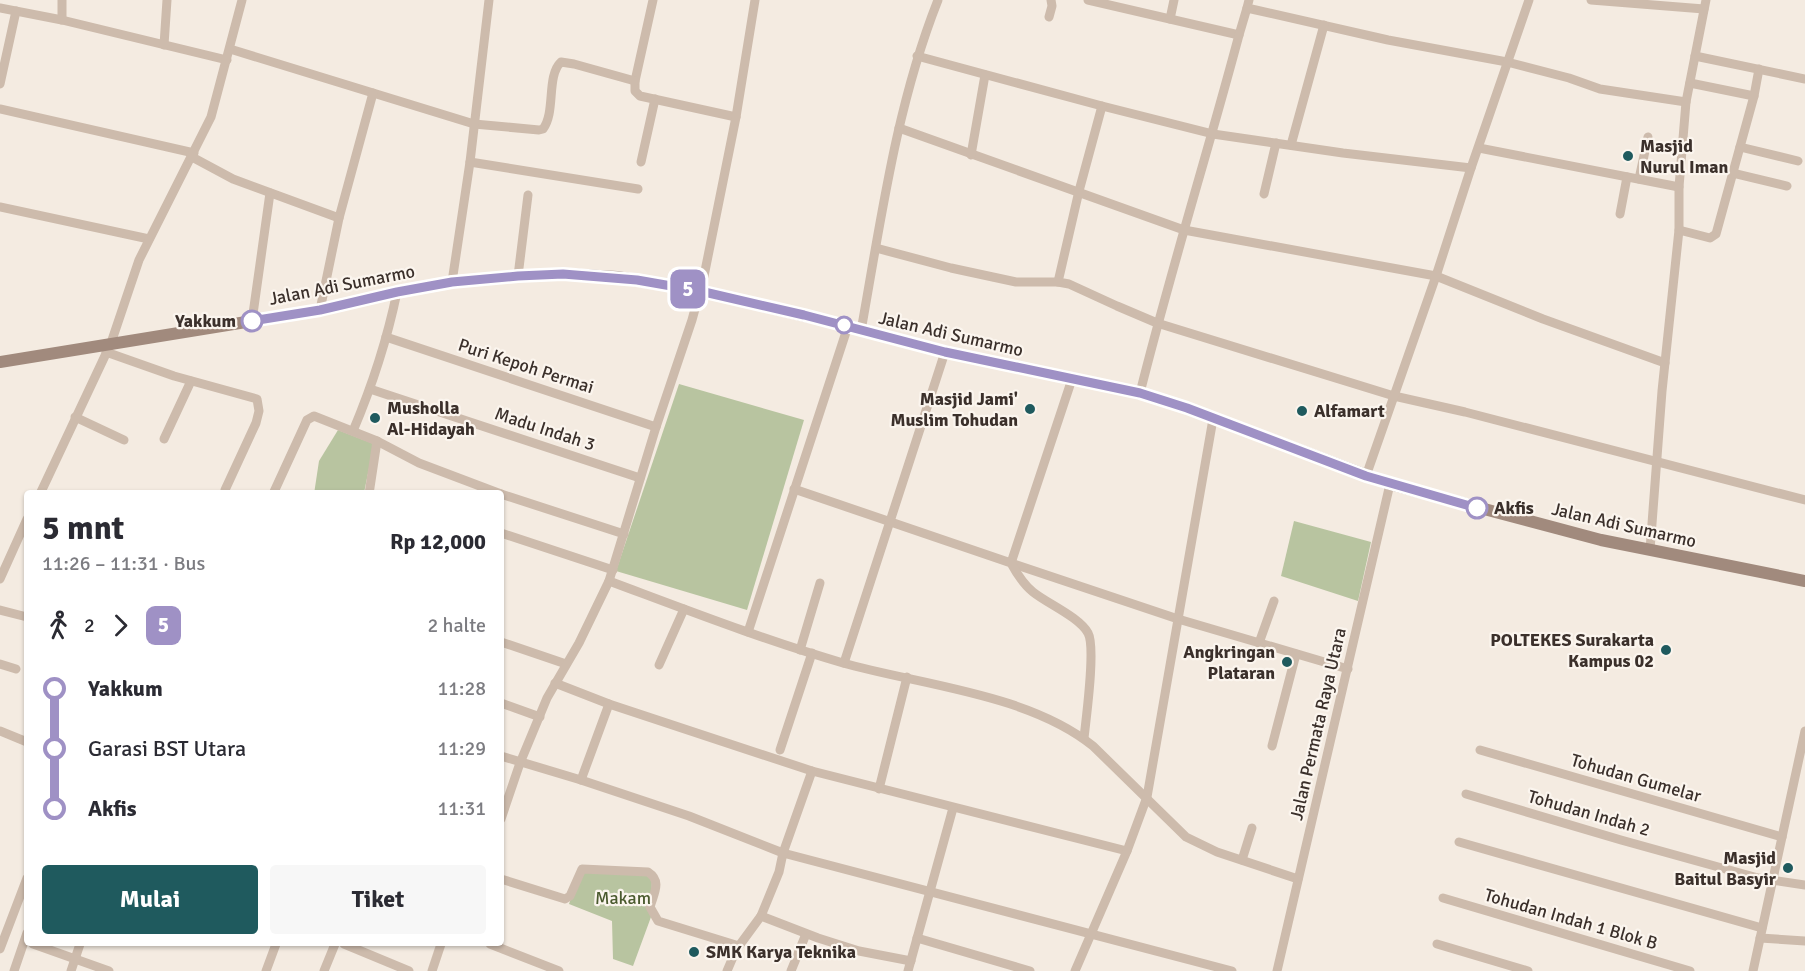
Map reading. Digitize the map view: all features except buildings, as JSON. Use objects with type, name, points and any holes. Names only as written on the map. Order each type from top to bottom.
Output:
[{"type":"main road","name":"Jalan Adi Sumarmo","points":[[0,362],[109,348],[320,310],[452,282],[563,274],[617,277],[700,291],[945,352],[1140,393],[1390,484],[1601,540],[1805,581]]},
{"type":"street","points":[[62,0],[62,20]]},
{"type":"street","points":[[164,45],[167,0]]},
{"type":"street","points":[[42,490],[109,348],[139,260],[211,117],[242,0]]},
{"type":"street","points":[[452,282],[470,162],[489,0]]},
{"type":"street","points":[[653,0],[635,81],[635,91],[655,99],[736,117]]},
{"type":"street","points":[[504,810],[520,763],[555,683],[588,627],[609,581],[656,427],[692,320],[736,117],[755,0]]},
{"type":"street","points":[[861,331],[899,128],[917,56],[938,0]]},
{"type":"street","points":[[1049,17],[1051,0]]},
{"type":"street","points":[[1088,0],[1239,35]]},
{"type":"street","points":[[1170,19],[1174,0]]},
{"type":"street","points":[[1366,476],[1529,0]]},
{"type":"street","points":[[1591,0],[1705,5],[1686,102],[1679,187],[1679,230],[1656,462],[1650,550]]},
{"type":"street","points":[[1140,393],[1157,323],[1213,134],[1248,4],[1324,25],[1507,62],[1569,78],[1600,89],[1686,102]]},
{"type":"street","points":[[0,8],[62,20],[227,60]]},
{"type":"street","points":[[0,84],[15,11]]},
{"type":"street","points":[[1291,145],[1324,25]]},
{"type":"street","points":[[230,49],[474,124],[543,129],[548,121],[556,67],[561,62],[635,81]]},
{"type":"street","points":[[917,56],[1213,134],[1471,168]]},
{"type":"street","points":[[1695,56],[1805,80]]},
{"type":"street","points":[[1679,230],[1714,237],[1760,69]]},
{"type":"street","points":[[971,155],[985,75]]},
{"type":"street","points":[[1690,82],[1754,96]]},
{"type":"street","points":[[320,310],[339,218],[373,93]]},
{"type":"street","points":[[641,162],[655,99]]},
{"type":"street","points":[[1058,282],[1102,106]]},
{"type":"street","points":[[0,109],[193,155],[233,179],[339,218]]},
{"type":"street","points":[[899,128],[1184,230],[1436,276],[1543,319],[1665,363]]},
{"type":"street","points":[[1639,179],[1648,138]]},
{"type":"street","points":[[1264,194],[1276,143]]},
{"type":"street","points":[[1740,147],[1798,161]]},
{"type":"street","points":[[1479,148],[1679,187]]},
{"type":"street","points":[[470,162],[638,189]]},
{"type":"street","points":[[1733,173],[1787,186]]},
{"type":"street","points":[[1620,214],[1627,177]]},
{"type":"street","points":[[252,321],[270,193]]},
{"type":"street","points":[[518,276],[528,195]]},
{"type":"street","points":[[0,207],[149,239]]},
{"type":"street","points":[[876,248],[1016,282],[1069,284],[1157,323],[1394,396],[1477,415],[1805,500]]},
{"type":"street","points":[[353,431],[370,389],[397,292]]},
{"type":"street","points":[[748,632],[848,326]]},
{"type":"street","name":"Puri Kepoh Permai","points":[[386,337],[656,427]]},
{"type":"street","points":[[109,348],[191,381],[254,398],[258,402],[259,411],[256,423],[225,490]]},
{"type":"street","points":[[844,663],[945,352]]},
{"type":"street","points":[[1072,380],[1011,563],[1032,592],[1084,628],[1090,637],[1090,669],[1084,738]]},
{"type":"street","points":[[164,439],[191,381]]},
{"type":"street","name":"Madu Indah 3","points":[[370,389],[640,478]]},
{"type":"street","points":[[275,490],[307,420],[314,416],[377,441],[419,463],[490,490]]},
{"type":"street","points":[[75,417],[124,440]]},
{"type":"street","points":[[1076,971],[1127,851],[1147,797],[1214,419]]},
{"type":"street","points":[[369,490],[377,441]]},
{"type":"street","name":"Jalan Permata Raya Utara","points":[[1277,971],[1390,484]]},
{"type":"street","points":[[794,489],[1178,620],[1348,669]]},
{"type":"street","points":[[504,495],[624,534]]},
{"type":"street","points":[[0,579],[24,526]]},
{"type":"street","points":[[504,534],[613,570]]},
{"type":"street","points":[[609,581],[800,650],[1021,707],[1049,719],[1084,738],[1186,837],[1217,852],[1299,879]]},
{"type":"street","points":[[800,650],[820,583]]},
{"type":"street","points":[[1259,643],[1274,601]]},
{"type":"street","points":[[659,665],[684,609]]},
{"type":"street","points":[[0,610],[24,616]]},
{"type":"street","points":[[504,643],[566,664]]},
{"type":"street","points":[[780,750],[812,653]]},
{"type":"street","points":[[1272,746],[1296,654]]},
{"type":"street","points":[[0,664],[16,669]]},
{"type":"street","points":[[879,789],[906,677]]},
{"type":"street","points":[[555,683],[609,704],[812,771],[1127,851]]},
{"type":"street","points":[[504,704],[540,717]]},
{"type":"street","points":[[581,780],[609,704]]},
{"type":"street","points":[[0,731],[24,741]]},
{"type":"street","points":[[1753,971],[1805,731]]},
{"type":"street","name":"Tohudan Gumelar","points":[[1480,750],[1782,837]]},
{"type":"street","points":[[504,757],[689,816],[783,853],[1232,971]]},
{"type":"street","points":[[728,971],[739,946],[761,916],[779,872],[783,853],[812,771]]},
{"type":"street","name":"Tohudan Indah 2","points":[[1466,794],[1620,840],[1772,881],[1805,885]]},
{"type":"street","points":[[761,916],[806,934],[909,966],[953,808]]},
{"type":"street","points":[[1242,860],[1252,828]]},
{"type":"street","points":[[1460,842],[1761,933],[1805,941]]},
{"type":"street","points":[[504,880],[564,899],[570,896],[582,869],[648,872],[655,877],[657,883],[651,907],[658,921],[739,946]]},
{"type":"street","points":[[18,957],[0,949],[24,886]]},
{"type":"street","name":"Tohudan Indah 1 Blok B","points":[[1443,898],[1690,971]]},
{"type":"street","points":[[791,971],[806,934]]},
{"type":"street","points":[[917,938],[1030,971]]},
{"type":"street","points":[[1437,944],[1528,971]]},
{"type":"street","points":[[14,971],[24,946]]},
{"type":"street","points":[[44,946],[109,971]]},
{"type":"street","points":[[71,971],[79,946]]},
{"type":"street","points":[[266,971],[275,946]]},
{"type":"street","points":[[324,971],[334,946]]},
{"type":"street","points":[[349,946],[409,971]]},
{"type":"street","points":[[432,971],[440,946]]},
{"type":"street","points":[[495,946],[559,971]]},
{"type":"green space","points":[[679,384],[804,420],[747,610],[616,571]]},
{"type":"green space","points":[[338,430],[374,444],[365,490],[315,490],[319,461]]},
{"type":"green space","points":[[1294,521],[1371,542],[1358,601],[1281,576]]},
{"type":"green space","name":"Makam","points":[[580,873],[646,873],[652,878],[651,917],[633,966],[613,959],[612,921],[569,904]]},
{"type":"bus line","name":"5","points":[[252,321],[320,310],[452,282],[563,274],[617,277],[657,283],[804,315],[945,352],[1140,393],[1187,408],[1366,476],[1477,508]]},
{"type":"place","name":"Masjid Nurul Iman","points":[[1628,156]]},
{"type":"place","name":"Yakkum","points":[[252,321]]},
{"type":"place","name":"Masjid Jami' Muslim Tohudan","points":[[1030,409]]},
{"type":"place","name":"Alfamart","points":[[1302,411]]},
{"type":"place","name":"Musholla Al-Hidayah","points":[[375,418]]},
{"type":"place","name":"Akfis","points":[[1477,508]]},
{"type":"place","name":"POLTEKES Surakarta Kampus 02","points":[[1666,650]]},
{"type":"place","name":"Angkringan Plataran","points":[[1287,662]]},
{"type":"place","name":"Masjid Baitul Basyir","points":[[1788,868]]},
{"type":"place","name":"SMK Karya Teknika","points":[[694,952]]}]
